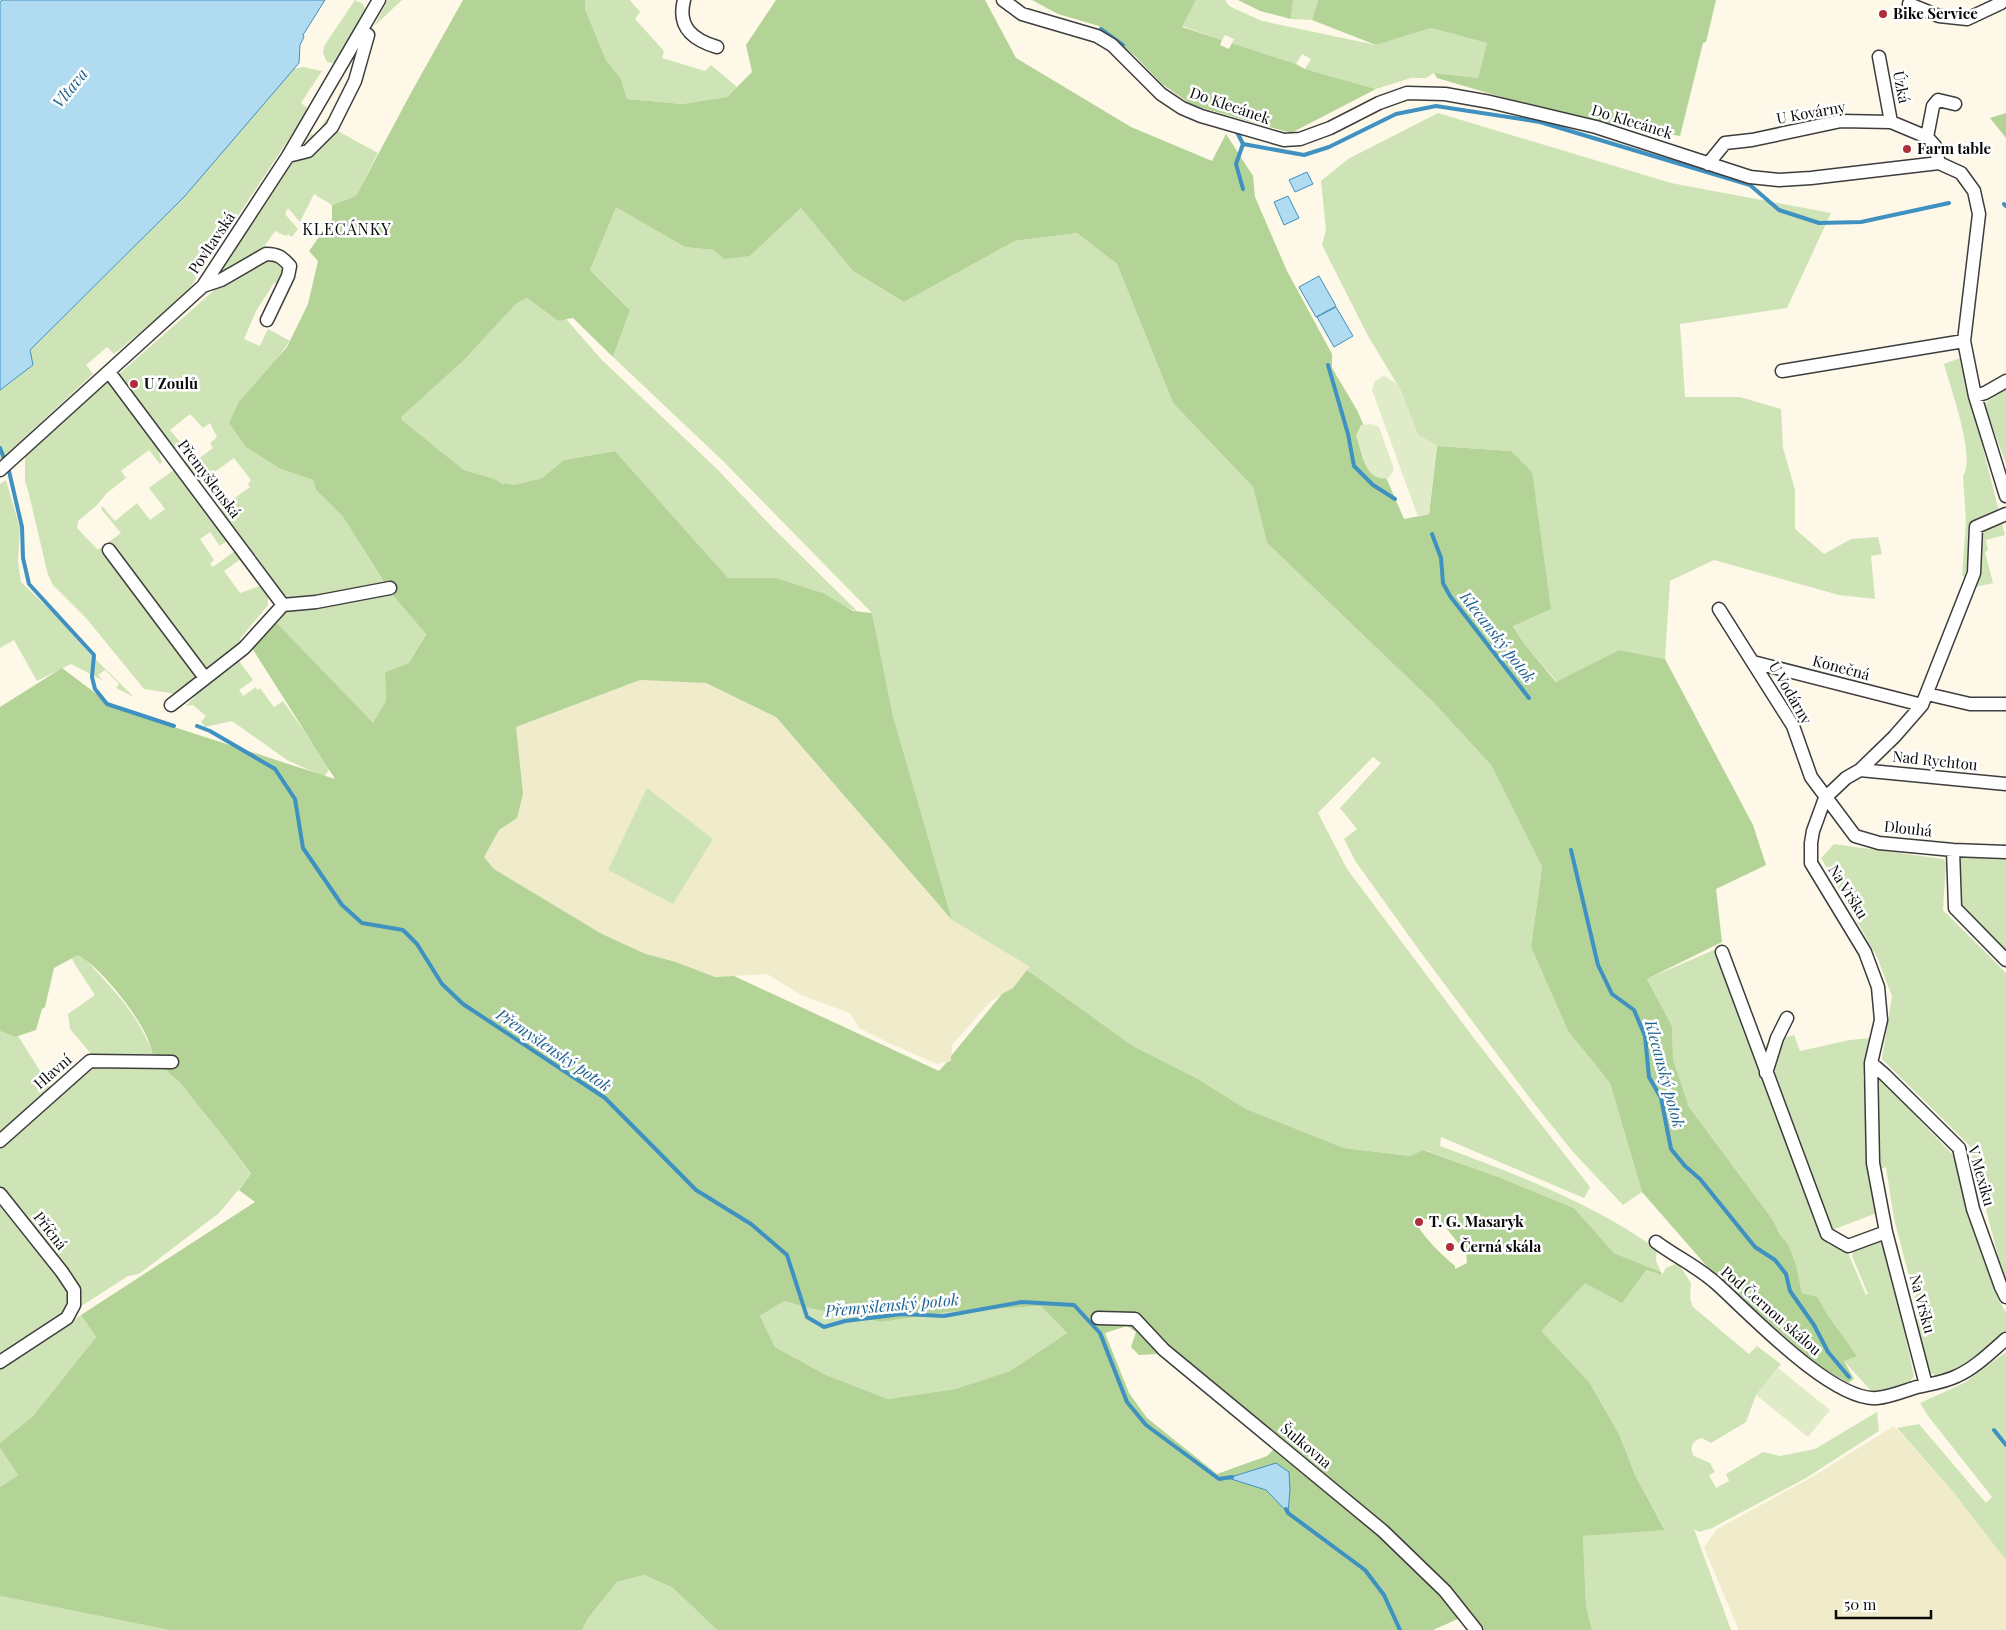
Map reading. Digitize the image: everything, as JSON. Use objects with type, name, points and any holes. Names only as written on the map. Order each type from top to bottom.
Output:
[{"type":"street","name":"Povltavská","points":[[2,468],[203,286],[288,156],[380,0]]},
{"type":"street","points":[[684,0],[682,16],[686,28],[701,42],[717,47]]},
{"type":"street","name":"Do Klecánek","points":[[1003,0],[1022,14],[1097,36],[1112,45],[1161,94],[1182,108],[1201,116],[1284,140],[1300,139],[1330,128],[1378,103],[1408,93],[1444,94],[1490,102],[1578,122],[1630,137],[1750,177],[1779,180],[1939,163]]},
{"type":"street","points":[[1905,4],[1939,16],[1967,19],[2002,5]]},
{"type":"street","points":[[288,156],[308,151],[332,127],[355,81],[368,35],[362,30]]},
{"type":"street","name":"Úzká","points":[[1879,57],[1891,122]]},
{"type":"street","points":[[1955,104],[1938,100],[1934,106],[1927,137],[1935,146],[1939,163],[1961,173],[1977,198],[1978,214],[1964,341],[1975,396],[2006,496]]},
{"type":"street","name":"U Kovárny","points":[[1708,164],[1725,143],[1752,140],[1841,121],[1891,122],[1927,137]]},
{"type":"street","points":[[203,286],[221,280],[266,254],[282,257],[290,266],[288,276],[267,320]]},
{"type":"street","points":[[1782,371],[1964,341]]},
{"type":"street","name":"Přemyšlenská","points":[[109,372],[283,605]]},
{"type":"street","points":[[1975,396],[2006,381]]},
{"type":"street","name":"Na Vršku","points":[[1926,1385],[1886,1232],[1873,1163],[1871,1063],[1881,1020],[1878,987],[1865,952],[1811,863],[1813,831],[1825,798],[1846,778],[1860,770],[1894,737],[1924,700],[1974,573],[1976,527],[2006,514]]},
{"type":"street","points":[[109,550],[205,678]]},
{"type":"street","points":[[171,705],[244,648],[283,605],[316,602],[390,588]]},
{"type":"street","name":"U Vodárny","points":[[1719,609],[1793,726],[1811,777],[1825,798]]},
{"type":"street","name":"Konečná","points":[[1753,662],[1924,700],[1970,704],[2006,704]]},
{"type":"street","name":"Nad Rychtou","points":[[1860,770],[2006,784]]},
{"type":"street","name":"Dlouhá","points":[[1825,798],[1855,836],[1879,843],[1953,850],[2006,852]]},
{"type":"street","points":[[1953,850],[1955,908],[2006,960]]},
{"type":"street","points":[[1722,952],[1827,1234],[1848,1246],[1886,1232]]},
{"type":"street","points":[[1766,1073],[1776,1038],[1787,1018]]},
{"type":"street","name":"Hlavní","points":[[0,1141],[90,1061],[172,1062]]},
{"type":"street","name":"V Mexiku","points":[[1871,1063],[1959,1148],[1974,1209],[2006,1297]]},
{"type":"street","name":"Příčná","points":[[0,1194],[74,1290],[74,1305],[67,1318],[0,1362]]},
{"type":"street","name":"Pod Černou skálou","points":[[1656,1242],[1711,1279],[1805,1364],[1854,1393],[1877,1398],[1959,1375],[2006,1340]]},
{"type":"street","name":"Šulkovna","points":[[1098,1318],[1135,1319],[1164,1350],[1383,1530],[1445,1591],[1476,1630]]},
{"type":"shaded area","points":[[640,680],[706,683],[776,717],[952,920],[1030,967],[1013,988],[991,1001],[952,1045],[951,1061],[937,1064],[889,1043],[859,1028],[850,1013],[803,996],[767,974],[715,977],[676,962],[646,954],[602,934],[494,869],[484,857],[499,829],[517,818],[516,727]]},
{"type":"shaded area","points":[[1894,1426],[1954,1493],[2006,1558],[2006,1630],[1739,1630],[1704,1548],[1717,1529],[1810,1478]]},
{"type":"green space","points":[[355,0],[363,4],[366,12],[339,60],[333,63],[327,62],[323,53],[324,46]]},
{"type":"green space","points":[[388,0],[402,0],[373,27],[375,24]]},
{"type":"green space","points":[[463,0],[585,0],[585,9],[606,60],[621,79],[627,99],[682,104],[727,97],[752,72],[746,45],[776,0],[985,0],[1016,58],[1131,127],[1212,161],[1226,134],[1253,176],[1255,197],[1287,271],[1332,354],[1332,368],[1357,410],[1404,519],[1429,514],[1437,446],[1511,451],[1532,472],[1551,609],[1513,626],[1523,642],[1556,682],[1619,650],[1665,659],[1753,825],[1766,865],[1716,889],[1722,942],[1647,979],[1672,1026],[1673,1059],[1689,1107],[1773,1220],[1780,1235],[1788,1244],[1796,1264],[1802,1293],[1818,1297],[1831,1320],[1857,1356],[1844,1361],[1854,1379],[1848,1383],[1816,1364],[1711,1271],[1642,1192],[1610,1083],[1568,1031],[1531,947],[1542,867],[1491,765],[1433,702],[1267,543],[1253,487],[1173,403],[1117,264],[1077,233],[1015,241],[904,302],[853,271],[801,208],[750,256],[724,259],[714,250],[685,247],[616,207],[590,270],[630,310],[613,357],[573,318],[558,321],[527,298],[516,304],[464,360],[401,417],[402,420],[464,470],[495,479],[503,484],[514,485],[542,478],[564,460],[615,451],[728,578],[776,578],[823,593],[853,611],[872,613],[893,717],[952,920],[776,717],[706,683],[640,680],[516,727],[523,794],[517,818],[499,830],[484,857],[494,869],[602,934],[646,954],[676,962],[715,977],[734,976],[939,1071],[947,1062],[951,1061],[951,1056],[1002,994],[1013,988],[1027,970],[1133,1046],[1198,1079],[1246,1109],[1344,1148],[1410,1156],[1423,1150],[1501,1178],[1574,1208],[1614,1253],[1661,1272],[1662,1275],[1646,1270],[1622,1303],[1585,1283],[1541,1331],[1589,1382],[1619,1434],[1635,1475],[1665,1530],[1583,1536],[1586,1606],[1592,1630],[1469,1630],[1460,1618],[1433,1630],[717,1630],[673,1588],[644,1575],[617,1582],[589,1617],[582,1630],[169,1630],[0,1596],[0,1487],[18,1475],[0,1448],[0,1443],[33,1416],[96,1337],[81,1315],[255,1202],[239,1190],[251,1174],[181,1084],[166,1070],[157,1068],[148,1039],[134,1014],[116,990],[87,961],[78,955],[54,968],[45,1007],[42,1009],[36,1030],[15,1037],[0,1031],[0,707],[62,668],[115,708],[335,779],[252,648],[275,621],[373,723],[386,701],[385,672],[409,663],[426,634],[391,593],[343,517],[316,490],[313,480],[281,469],[246,447],[229,423],[239,402],[287,347],[308,304],[318,261],[309,251],[332,219],[332,205],[356,196]],"holes":[[[1424,1219],[1439,1219],[1466,1253],[1467,1263],[1455,1269],[1455,1266],[1434,1247],[1417,1225]],[[784,1301],[813,1309],[882,1322],[948,1312],[1041,1306],[1067,1333],[1010,1371],[955,1389],[888,1399],[826,1375],[775,1347],[760,1316]],[[1127,1326],[1136,1332],[1131,1347],[1139,1355],[1157,1354],[1176,1367],[1274,1449],[1267,1456],[1217,1474],[1147,1418],[1129,1393],[1105,1333]]]},
{"type":"green space","points":[[585,0],[630,0],[640,12],[635,19],[664,51],[662,58],[705,71],[711,65],[737,87],[727,97],[682,104],[627,99],[621,79],[606,60],[585,9]]},
{"type":"green space","points":[[1032,0],[1196,0],[1182,27],[1222,40],[1220,45],[1229,49],[1232,43],[1296,64],[1305,69],[1376,89],[1291,133],[1192,105],[1162,84],[1136,57],[1099,26],[1058,14]]},
{"type":"green space","points":[[1196,0],[1225,0],[1229,6],[1262,21],[1376,45],[1431,28],[1487,43],[1478,78],[1434,73],[1426,78],[1411,78],[1376,89],[1305,69],[1311,59],[1302,54],[1296,64],[1232,43],[1234,39],[1225,35],[1222,40],[1182,26]]},
{"type":"green space","points":[[1238,0],[1293,0],[1291,19],[1260,11]]},
{"type":"green space","points":[[1293,0],[1318,0],[1312,20],[1291,19]]},
{"type":"green space","points":[[1318,0],[1716,0],[1706,42],[1703,43],[1680,136],[1576,119],[1437,78],[1434,73],[1478,78],[1487,43],[1431,28],[1376,45],[1312,20]]},
{"type":"green space","points":[[303,67],[322,71],[301,103],[309,109],[189,289],[163,314],[114,354],[107,347],[86,365],[93,374],[0,460],[0,390],[33,365],[30,350],[184,197],[293,69]]},
{"type":"green space","points":[[1438,113],[1671,183],[1831,213],[1787,308],[1680,324],[1685,397],[1740,397],[1781,409],[1783,448],[1795,490],[1795,529],[1824,554],[1851,539],[1878,537],[1882,554],[1871,556],[1875,599],[1839,595],[1714,560],[1670,581],[1665,659],[1619,650],[1557,682],[1523,642],[1513,625],[1511,451],[1437,446],[1418,435],[1400,389],[1367,334],[1322,245],[1326,230],[1321,181],[1348,159]]},
{"type":"green space","points":[[2006,113],[2006,138],[1990,118]]},
{"type":"green space","points":[[326,119],[332,122],[327,129],[325,143],[334,129],[378,153],[356,196],[332,205],[314,194],[300,222],[288,208],[285,214],[298,229],[292,237],[275,231],[260,253],[224,275],[217,274],[258,216],[311,134],[316,136]]},
{"type":"green space","points":[[616,206],[685,247],[750,256],[801,208],[853,271],[904,302],[1015,241],[1077,233],[1117,264],[1173,403],[1253,487],[1267,543],[1433,702],[1491,765],[1542,867],[1531,947],[1568,1031],[1610,1083],[1642,1192],[1623,1205],[1573,1152],[1529,1097],[1419,950],[1356,862],[1344,839],[1357,829],[1340,808],[1381,763],[1373,757],[1318,813],[1347,869],[1473,1037],[1590,1187],[1584,1198],[1441,1137],[1440,1146],[1552,1190],[1606,1217],[1657,1249],[1656,1261],[1661,1272],[1614,1253],[1574,1208],[1501,1178],[1424,1150],[1410,1156],[1344,1148],[1246,1109],[1198,1079],[1133,1046],[1027,970],[1030,967],[952,920],[893,720],[872,613],[722,460],[613,357],[630,310],[590,270]]},
{"type":"green space","points":[[266,259],[273,259],[283,266],[282,283],[274,283],[256,311],[244,339],[260,346],[268,329],[290,341],[229,423],[237,434],[281,469],[313,480],[316,490],[343,517],[385,584],[315,600],[285,600],[218,510],[250,487],[248,484],[251,480],[234,458],[198,484],[183,463],[190,457],[194,462],[213,448],[210,443],[217,437],[210,423],[203,428],[190,414],[170,430],[181,443],[173,450],[118,375],[219,286]]},
{"type":"green space","points":[[527,298],[558,321],[566,319],[602,360],[718,470],[774,529],[858,612],[843,606],[823,593],[776,578],[728,578],[615,451],[564,460],[542,478],[514,485],[503,484],[495,479],[464,470],[402,420],[400,417],[464,360],[516,304]]},
{"type":"green space","points":[[1960,358],[2005,535],[1986,540],[1988,550],[1985,552],[1993,583],[1975,587],[1962,575],[1966,522],[1963,476],[1966,467],[1965,439],[1944,364]]},
{"type":"green space","points":[[1384,376],[1396,383],[1400,389],[1418,435],[1437,446],[1429,514],[1418,517],[1372,390],[1375,381]]},
{"type":"green space","points":[[107,380],[156,444],[162,462],[160,464],[149,450],[121,471],[126,478],[107,493],[96,506],[78,521],[77,528],[98,550],[121,533],[101,509],[102,506],[115,521],[137,503],[150,520],[165,509],[149,488],[175,469],[228,540],[220,546],[210,532],[200,539],[214,560],[210,564],[213,567],[236,550],[242,558],[224,571],[240,593],[262,585],[268,598],[268,605],[240,639],[242,642],[176,694],[144,689],[86,618],[53,585],[48,575],[25,482],[25,457],[56,425]]},
{"type":"green space","points":[[2006,388],[2006,464],[1984,404]]},
{"type":"green space","points":[[1371,424],[1379,427],[1394,469],[1389,478],[1375,476],[1363,458],[1356,435],[1361,425]]},
{"type":"green space","points":[[6,480],[20,528],[18,561],[21,582],[68,627],[88,652],[134,697],[116,688],[119,684],[105,670],[98,675],[104,681],[71,664],[37,681],[14,640],[0,648],[0,484]]},
{"type":"green space","points":[[391,593],[426,633],[409,663],[385,672],[386,701],[373,724],[275,621],[290,609]]},
{"type":"green space","points":[[239,661],[253,680],[239,690],[243,696],[256,687],[257,690],[260,688],[274,707],[283,701],[330,768],[324,777],[287,760],[232,721],[205,727],[201,722],[206,716],[193,705],[186,706],[199,692]]},
{"type":"green space","points":[[647,788],[713,839],[673,904],[608,870]]},
{"type":"green space","points":[[1834,844],[1943,859],[1946,863],[1943,910],[2006,973],[2006,1286],[1969,1145],[1882,1059],[1892,996],[1877,957],[1821,858]]},
{"type":"green space","points":[[1959,856],[2006,858],[2006,954],[1960,907]]},
{"type":"green space","points":[[1716,949],[1828,1244],[1848,1253],[1866,1295],[1868,1294],[1852,1256],[1853,1252],[1876,1240],[1881,1241],[1894,1285],[1914,1376],[1909,1383],[1872,1392],[1844,1361],[1857,1355],[1831,1320],[1818,1297],[1802,1293],[1796,1264],[1788,1244],[1780,1235],[1773,1220],[1689,1107],[1673,1059],[1672,1026],[1647,979]]},
{"type":"green space","points":[[78,955],[84,958],[105,980],[133,1015],[153,1055],[92,1055],[70,1029],[68,1014],[95,995],[74,963],[72,958]]},
{"type":"green space","points":[[0,1031],[15,1037],[18,1036],[51,1088],[90,1066],[143,1067],[166,1070],[181,1084],[251,1175],[219,1213],[139,1274],[128,1276],[0,1358]]},
{"type":"green space","points":[[1794,1035],[1800,1051],[1850,1040],[1870,1038],[1867,1070],[1863,1076],[1868,1106],[1877,1213],[1832,1230],[1770,1075],[1783,1038]]},
{"type":"green space","points":[[1874,1076],[1883,1082],[1953,1155],[1979,1247],[1997,1296],[2006,1313],[2006,1331],[1957,1371],[1939,1377],[1929,1372],[1914,1321],[1920,1318],[1894,1219],[1886,1167],[1880,1169]]},
{"type":"green space","points":[[1678,1263],[1691,1283],[1690,1299],[1693,1307],[1749,1354],[1757,1346],[1781,1364],[1756,1395],[1746,1422],[1711,1443],[1702,1438],[1692,1445],[1694,1456],[1710,1463],[1715,1472],[1709,1475],[1716,1488],[1729,1481],[1726,1474],[1763,1452],[1780,1456],[1815,1449],[1877,1412],[1879,1431],[1806,1478],[1712,1528],[1699,1532],[1694,1529],[1731,1630],[1592,1630],[1586,1606],[1583,1536],[1665,1529],[1635,1475],[1619,1434],[1589,1382],[1540,1331],[1585,1282],[1646,1270],[1662,1275],[1666,1268]]},
{"type":"green space","points":[[784,1301],[813,1309],[882,1322],[948,1312],[1041,1306],[1067,1333],[1010,1371],[955,1389],[888,1399],[826,1375],[775,1347],[760,1316]]},
{"type":"green space","points":[[81,1315],[96,1337],[33,1416],[0,1443],[0,1369]]},
{"type":"green space","points":[[2006,1352],[2006,1560],[1954,1493],[1897,1428],[1919,1424],[1986,1503],[1992,1497],[1928,1416],[1920,1403],[1964,1383]]},
{"type":"green space","points":[[1778,1368],[1830,1410],[1808,1437],[1756,1395]]},
{"type":"green space","points":[[0,1448],[18,1475],[0,1487]]},
{"type":"green space","points":[[644,1575],[673,1588],[717,1630],[582,1630],[589,1617],[617,1582]]},
{"type":"green space","points":[[0,1596],[169,1630],[0,1630]]},
{"type":"water","name":"Vltava","points":[[2,0],[325,0],[303,35],[304,37],[300,45],[299,63],[184,197],[30,350],[33,365],[0,390],[0,2]]},
{"type":"water","points":[[1307,172],[1313,184],[1295,192],[1289,180]]},
{"type":"water","points":[[1288,196],[1299,218],[1284,225],[1274,202]]},
{"type":"water","points":[[1319,276],[1336,306],[1316,317],[1299,287]]},
{"type":"water","points":[[1336,307],[1353,336],[1334,347],[1317,317]]},
{"type":"water","points":[[1276,1463],[1289,1472],[1288,1513],[1266,1490],[1228,1478]]},
{"type":"waterway","name":"Klecanský potok","points":[[1101,29],[1123,45]]},
{"type":"waterway","points":[[1243,144],[1304,155],[1329,147],[1396,114],[1436,106],[1540,122],[1750,185],[1779,210],[1819,223],[1861,222],[1949,203]]},
{"type":"waterway","name":"Klecanský potok","points":[[1237,132],[1243,144],[1236,164],[1243,189]]},
{"type":"waterway","name":"Klecanský potok","points":[[1328,365],[1348,434],[1354,466],[1373,485],[1395,499]]},
{"type":"waterway","name":"Přemyšlenský potok","points":[[0,448],[5,461]]},
{"type":"waterway","name":"Přemyšlenský potok","points":[[8,467],[22,527],[23,558],[29,584],[94,655],[92,677],[95,689],[107,704],[174,726]]},
{"type":"waterway","name":"Klecanský potok","points":[[1432,534],[1441,558],[1443,583],[1450,596],[1529,698]]},
{"type":"waterway","name":"Přemyšlenský potok","points":[[197,726],[210,731],[275,769],[295,799],[303,848],[342,905],[362,923],[403,930],[417,944],[442,984],[463,1004],[605,1098],[696,1190],[751,1224],[787,1255],[807,1317],[824,1327],[845,1321],[902,1314],[944,1316],[1022,1302],[1074,1305],[1100,1333],[1127,1402],[1146,1425],[1219,1479],[1232,1477]]},
{"type":"waterway","name":"Klecanský potok","points":[[1571,850],[1598,965],[1612,994],[1634,1010],[1645,1036],[1649,1077],[1661,1098],[1671,1149],[1685,1166],[1700,1179],[1755,1247],[1775,1260],[1786,1274],[1790,1291],[1814,1325],[1828,1352],[1849,1377]]},
{"type":"waterway","name":"Klecanský potok","points":[[1994,1430],[2006,1445]]},
{"type":"waterway","name":"Přemyšlenský potok","points":[[1286,1509],[1288,1513],[1365,1570],[1384,1595],[1400,1630]]},
{"type":"place","name":"Bike Service","points":[[1883,14]]},
{"type":"place","name":"Farm table","points":[[1907,149]]},
{"type":"place","name":"U Zoulů","points":[[134,384]]},
{"type":"place","name":"T. G. Masaryk","points":[[1419,1222]]},
{"type":"place","name":"Černá skála","points":[[1450,1247]]},
{"type":"district","name":"KLECÁNKY","points":[[347,229]]}]
